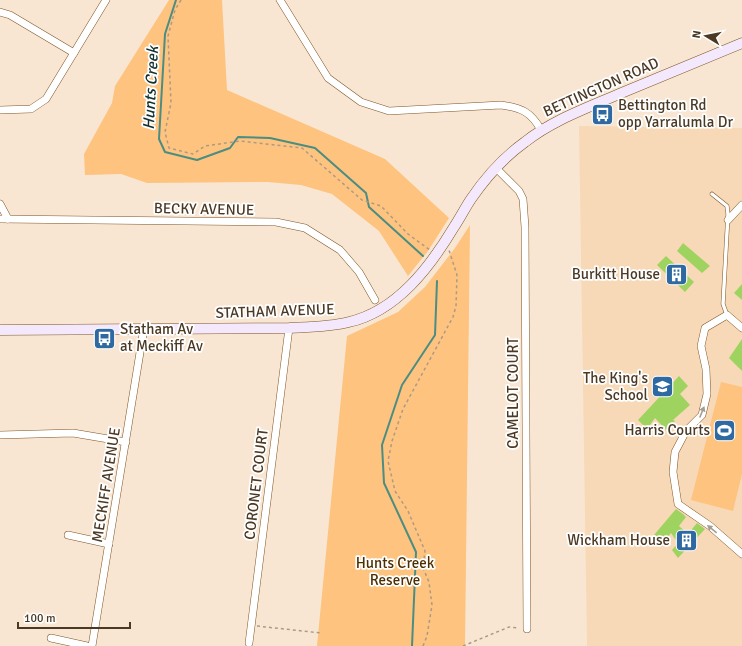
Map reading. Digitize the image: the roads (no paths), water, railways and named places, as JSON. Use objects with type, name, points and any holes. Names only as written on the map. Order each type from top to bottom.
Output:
[{"type":"main road","name":"BETTINGTON ROAD","points":[[471,199],[496,168],[525,141],[541,130],[574,113],[742,43]]},
{"type":"main road","name":"STATHAM AVENUE","points":[[0,330],[289,328],[330,326],[350,322],[378,310],[403,292],[421,274],[446,241],[471,199]]},
{"type":"street","points":[[0,110],[31,109],[46,99],[106,0]]},
{"type":"street","points":[[280,0],[328,78],[361,102],[389,111],[501,105],[511,106],[525,111],[535,120],[541,130]]},
{"type":"street","points":[[0,12],[10,15],[74,53]]},
{"type":"street","name":"CAMELOT COURT","points":[[496,168],[520,191],[523,199],[525,227],[527,630]]},
{"type":"street","points":[[0,204],[8,219]]},
{"type":"street","points":[[728,220],[742,205]]},
{"type":"street","name":"BECKY AVENUE","points":[[0,219],[276,222],[305,228],[340,250],[359,272],[375,300]]},
{"type":"street","points":[[742,328],[727,315],[704,328],[702,346],[706,369],[707,394],[702,415],[686,431],[675,452],[673,472],[678,504],[710,526],[742,554]]},
{"type":"street","name":"MECKIFF AVENUE","points":[[92,646],[144,328]]},
{"type":"street","name":"CORONET COURT","points":[[249,643],[289,328]]},
{"type":"street","points":[[0,435],[73,433],[126,442]]},
{"type":"street","points":[[68,535],[109,544]]},
{"type":"street","points":[[50,638],[87,646]]},
{"type":"lane","points":[[712,194],[727,206],[728,220],[723,304],[727,315]]},
{"type":"waterway","name":"Hunts Creek","points":[[176,0],[165,34],[159,139],[165,152],[197,160],[230,148],[238,137],[270,138],[315,148],[366,193],[369,207],[423,256]]},
{"type":"waterway","name":"Hunts Creek","points":[[412,646],[416,552],[384,483],[382,445],[402,385],[435,335],[437,281]]},
{"type":"place","name":"Bettington Rd opp Yarralumla Dr","points":[[602,114]]},
{"type":"place","name":"Burkitt House","points":[[676,274]]},
{"type":"place","name":"Statham Av at Meckiff Av","points":[[105,338]]},
{"type":"place","name":"The King's School","points":[[663,387]]},
{"type":"place","name":"Harris Courts","points":[[725,430]]},
{"type":"place","name":"Wickham House","points":[[686,540]]},
{"type":"park label","name":"Hunts Creek Reserve","points":[[395,572]]}]
